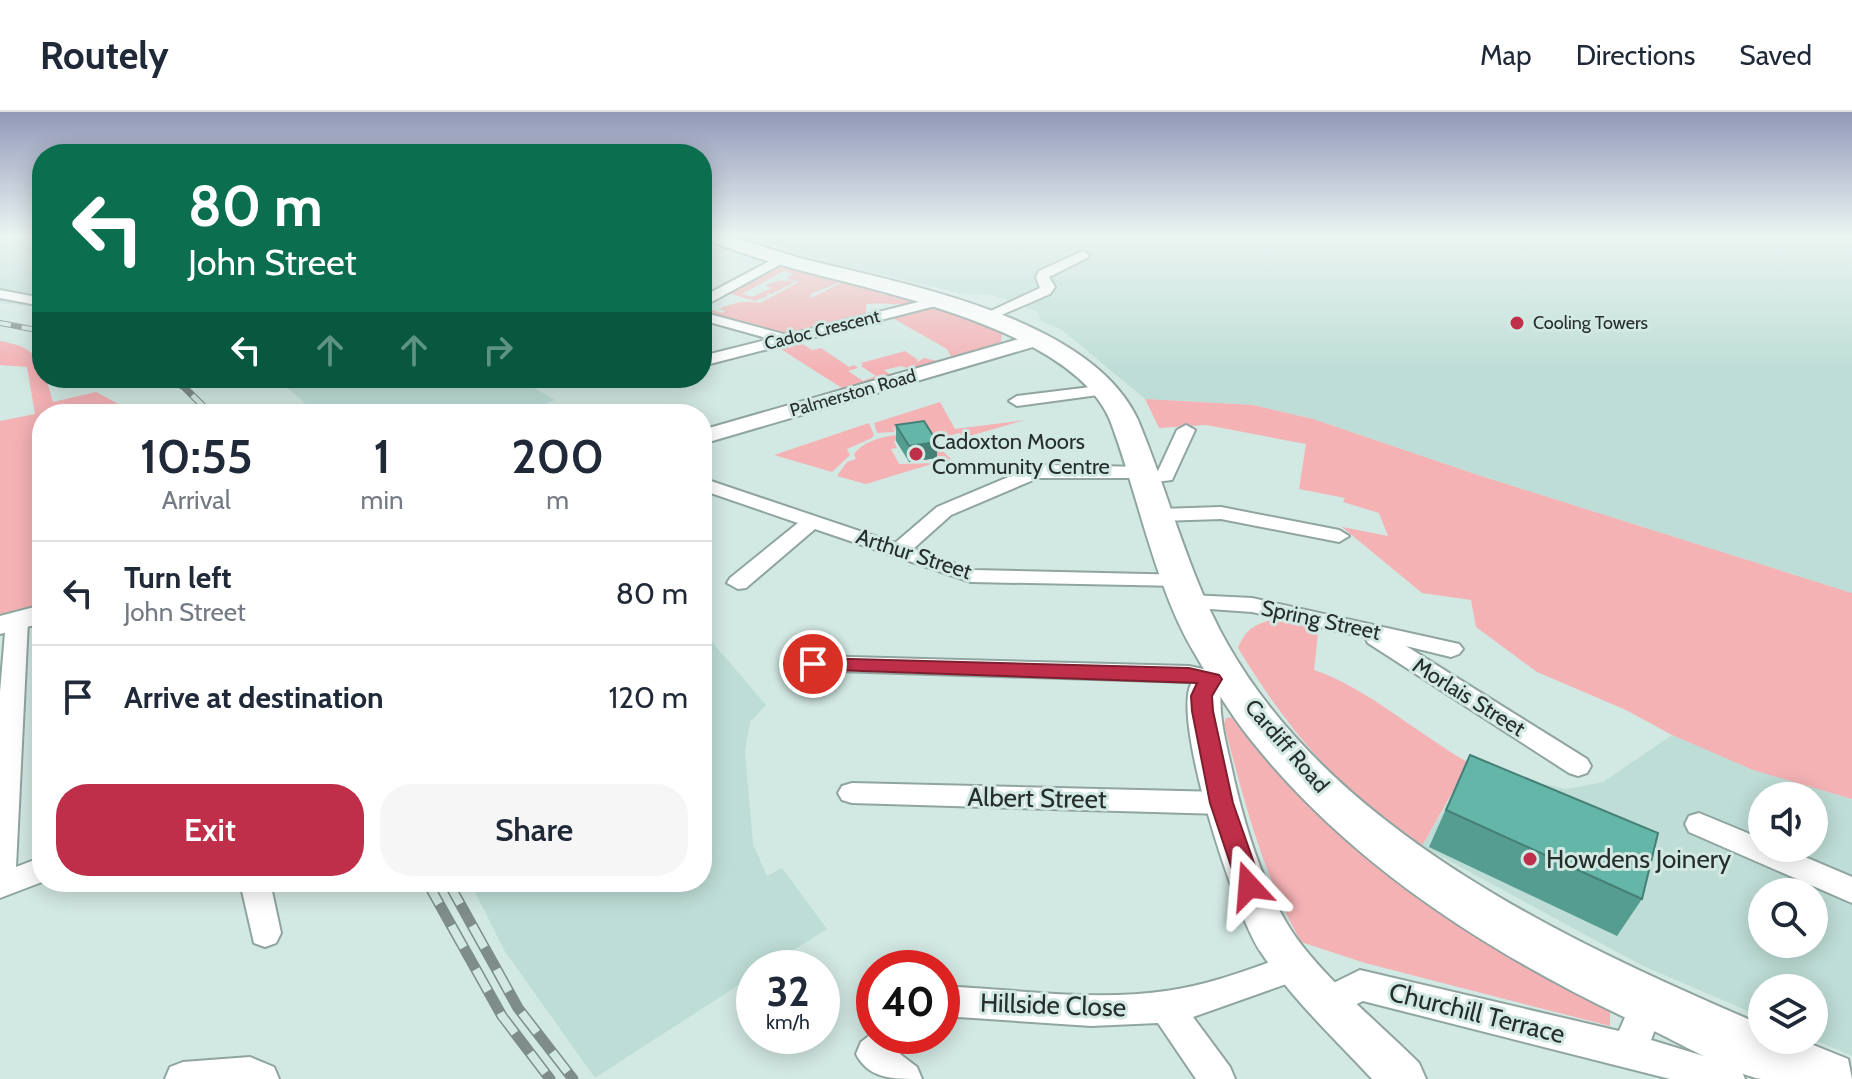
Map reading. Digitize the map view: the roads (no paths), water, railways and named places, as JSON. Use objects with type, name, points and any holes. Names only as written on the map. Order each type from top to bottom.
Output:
[{"type":"main road","name":"Cardiff Road","points":[[864,280],[942,300],[996,320],[1070,361],[1107,390],[1116,404],[1150,489],[1186,591],[1211,648],[1219,677],[1315,782],[1409,862],[1501,926],[1648,1003],[1807,1075]]},
{"type":"street","points":[[712,297],[743,280]]},
{"type":"street","points":[[1004,349],[1012,338],[996,320],[1045,291],[1048,286],[1044,280]]},
{"type":"street","points":[[0,294],[32,300]]},
{"type":"street","name":"Cadoc Crescent","points":[[712,358],[942,300]]},
{"type":"street","points":[[712,319],[786,340]]},
{"type":"street","name":"Palmerston Road","points":[[712,434],[1036,340]]},
{"type":"street","points":[[1017,401],[1107,390]]},
{"type":"street","points":[[1150,489],[1165,476],[1186,430]]},
{"type":"street","points":[[900,550],[944,511],[1046,471],[1150,489],[1221,513],[1339,536]]},
{"type":"street","name":"Arthur Street","points":[[712,487],[971,576],[1186,591]]},
{"type":"street","points":[[738,583],[813,521]]},
{"type":"street","name":"Spring Street","points":[[1186,591],[1451,649]]},
{"type":"street","points":[[20,620],[6,707],[0,885],[32,873]]},
{"type":"street","name":"Morlais Street","points":[[1360,629],[1578,766]]},
{"type":"street","points":[[813,664],[1219,677]]},
{"type":"street","points":[[1219,677],[1205,687],[1202,696],[1222,803],[1249,886],[1272,935],[1295,967],[1403,1079]]},
{"type":"street","name":"Albert Street","points":[[852,793],[1222,803]]},
{"type":"street","points":[[1699,824],[1852,890]]},
{"type":"street","points":[[257,892],[265,933]]},
{"type":"street","name":"Hillside Close","points":[[960,1002],[1101,1009],[1166,1007],[1236,989],[1295,967]]},
{"type":"street","name":"Churchill Terrace","points":[[1329,1002],[1360,985],[1629,1050],[1727,1079]]},
{"type":"street","points":[[1629,1050],[1648,1003]]},
{"type":"street","points":[[1166,1007],[1217,1079]]},
{"type":"street","points":[[889,1054],[904,1079]]},
{"type":"street","points":[[183,1079],[250,1074],[261,1079]]},
{"type":"railway","points":[[0,323],[32,329]]},
{"type":"railway","points":[[185,388],[201,404]]},
{"type":"railway","points":[[433,892],[502,1016],[550,1079]]},
{"type":"railway","points":[[454,892],[518,1008],[573,1079]]},
{"type":"place","name":"Cooling Towers","points":[[1517,323]]},
{"type":"place","name":"Cadoxton Moors Community Centre","points":[[916,454]]},
{"type":"place","name":"Howdens Joinery","points":[[1530,859]]}]
